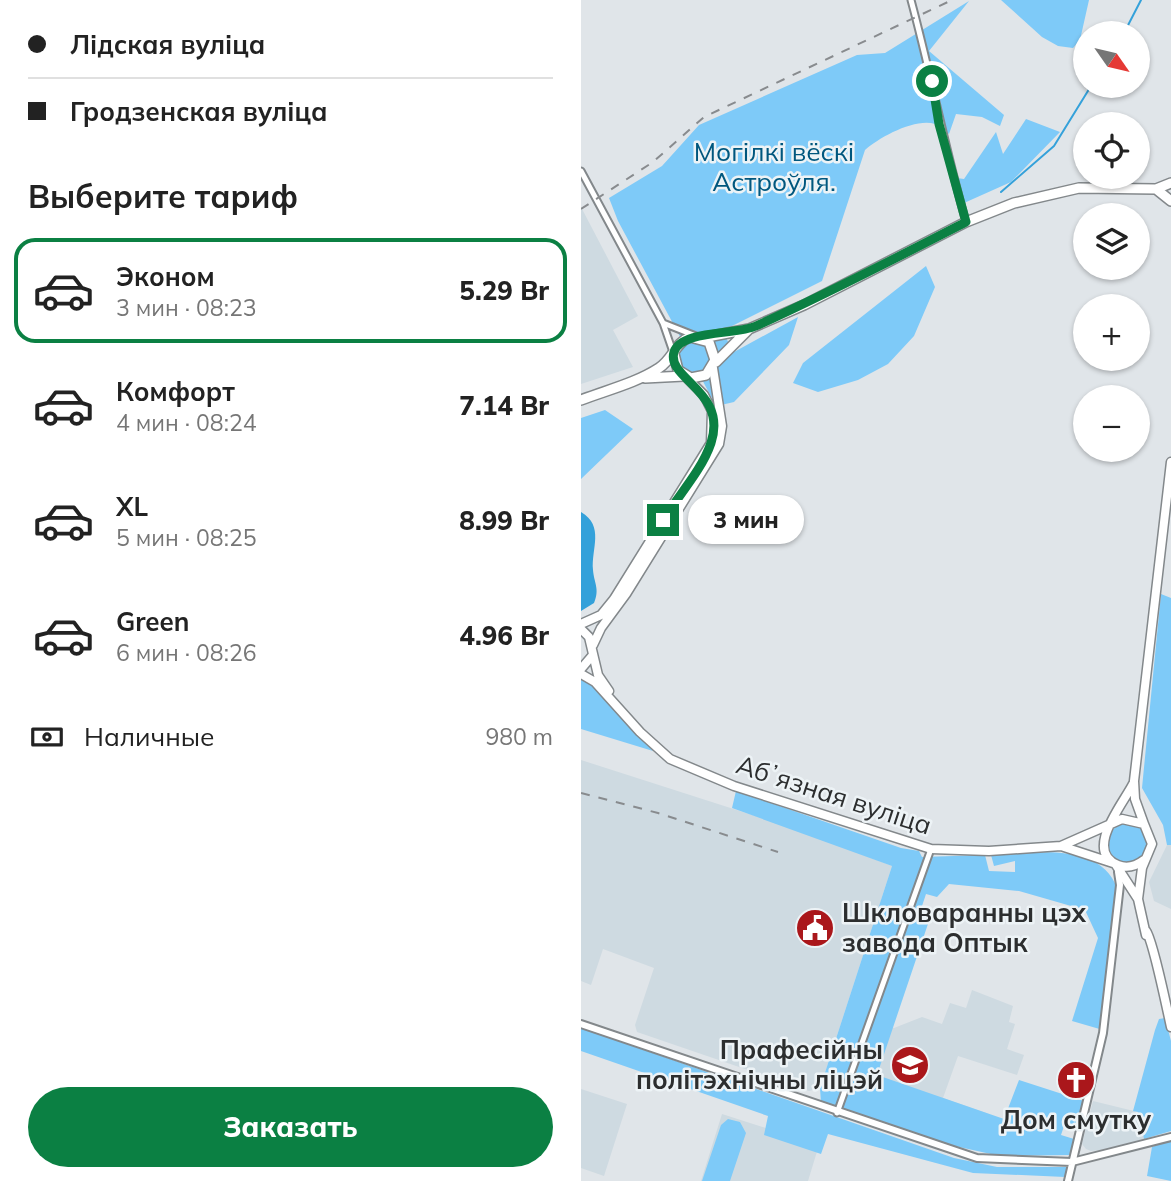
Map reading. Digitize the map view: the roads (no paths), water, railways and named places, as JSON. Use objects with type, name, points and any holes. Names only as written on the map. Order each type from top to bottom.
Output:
[{"type":"highway","points":[[643,378],[674,354],[683,340],[749,329],[966,222],[1052,192],[1079,188],[1156,189],[1171,183]]},
{"type":"highway","points":[[1156,189],[1171,201]]},
{"type":"highway","points":[[581,400],[643,378],[701,377],[749,329]]},
{"type":"highway","points":[[700,337],[713,348],[714,366]]},
{"type":"highway","points":[[674,354],[675,367],[685,376]]},
{"type":"main road","points":[[593,645],[601,628],[626,594],[719,444],[714,366]]},
{"type":"main road","points":[[593,645],[581,627],[601,615],[632,572],[711,443],[717,415],[704,395],[685,376]]},
{"type":"main road","points":[[1139,899],[1151,837],[1143,824],[1135,799],[1134,781],[1171,462]]},
{"type":"main road","name":"Абʼязная вуліца","points":[[593,645],[592,656],[598,675],[620,708]]},
{"type":"main road","points":[[581,668],[592,656]]},
{"type":"main road","name":"Абʼязная вуліца","points":[[581,674],[595,682],[640,732],[683,766],[900,842],[931,849],[978,851],[1061,846],[1109,826]]},
{"type":"main road","points":[[1134,781],[1109,826],[1103,843],[1106,855],[1132,886],[1139,899],[1171,1027]]},
{"type":"main road","points":[[1109,826],[1130,818],[1143,824]]},
{"type":"main road","name":"Абʼязная вуліца","points":[[1061,846],[1115,864]]},
{"type":"main road","points":[[1115,864],[1135,866],[1146,858]]},
{"type":"street","points":[[911,0],[932,81],[939,124],[966,222]]},
{"type":"street","points":[[581,171],[663,323],[674,354]]},
{"type":"street","points":[[663,323],[700,337]]},
{"type":"street","points":[[837,1113],[931,849]]},
{"type":"street","points":[[1068,1181],[1103,1033],[1119,904],[1120,875],[1115,864]]},
{"type":"street","points":[[1119,904],[1124,888],[1132,886]]},
{"type":"street","points":[[581,1024],[837,1113],[977,1158],[1072,1162],[1171,1137]]},
{"type":"waterway","points":[[1130,21],[1141,0]]},
{"type":"waterway","points":[[1001,192],[1054,146],[1084,98]]},
{"type":"railway","points":[[581,209],[653,162],[704,117],[952,0]]},
{"type":"railway","points":[[581,793],[658,813],[778,852]]},
{"type":"place","name":"Шкловаранны цэх завода Оптык","points":[[815,928]]},
{"type":"place","name":"Прафесійны політэхнічны ліцэй","points":[[910,1065]]},
{"type":"place","name":"Дом смутку","points":[[1076,1080]]},
{"type":"park label","name":"Могілкі вёскі Астроўля.","points":[[774,167]]}]
